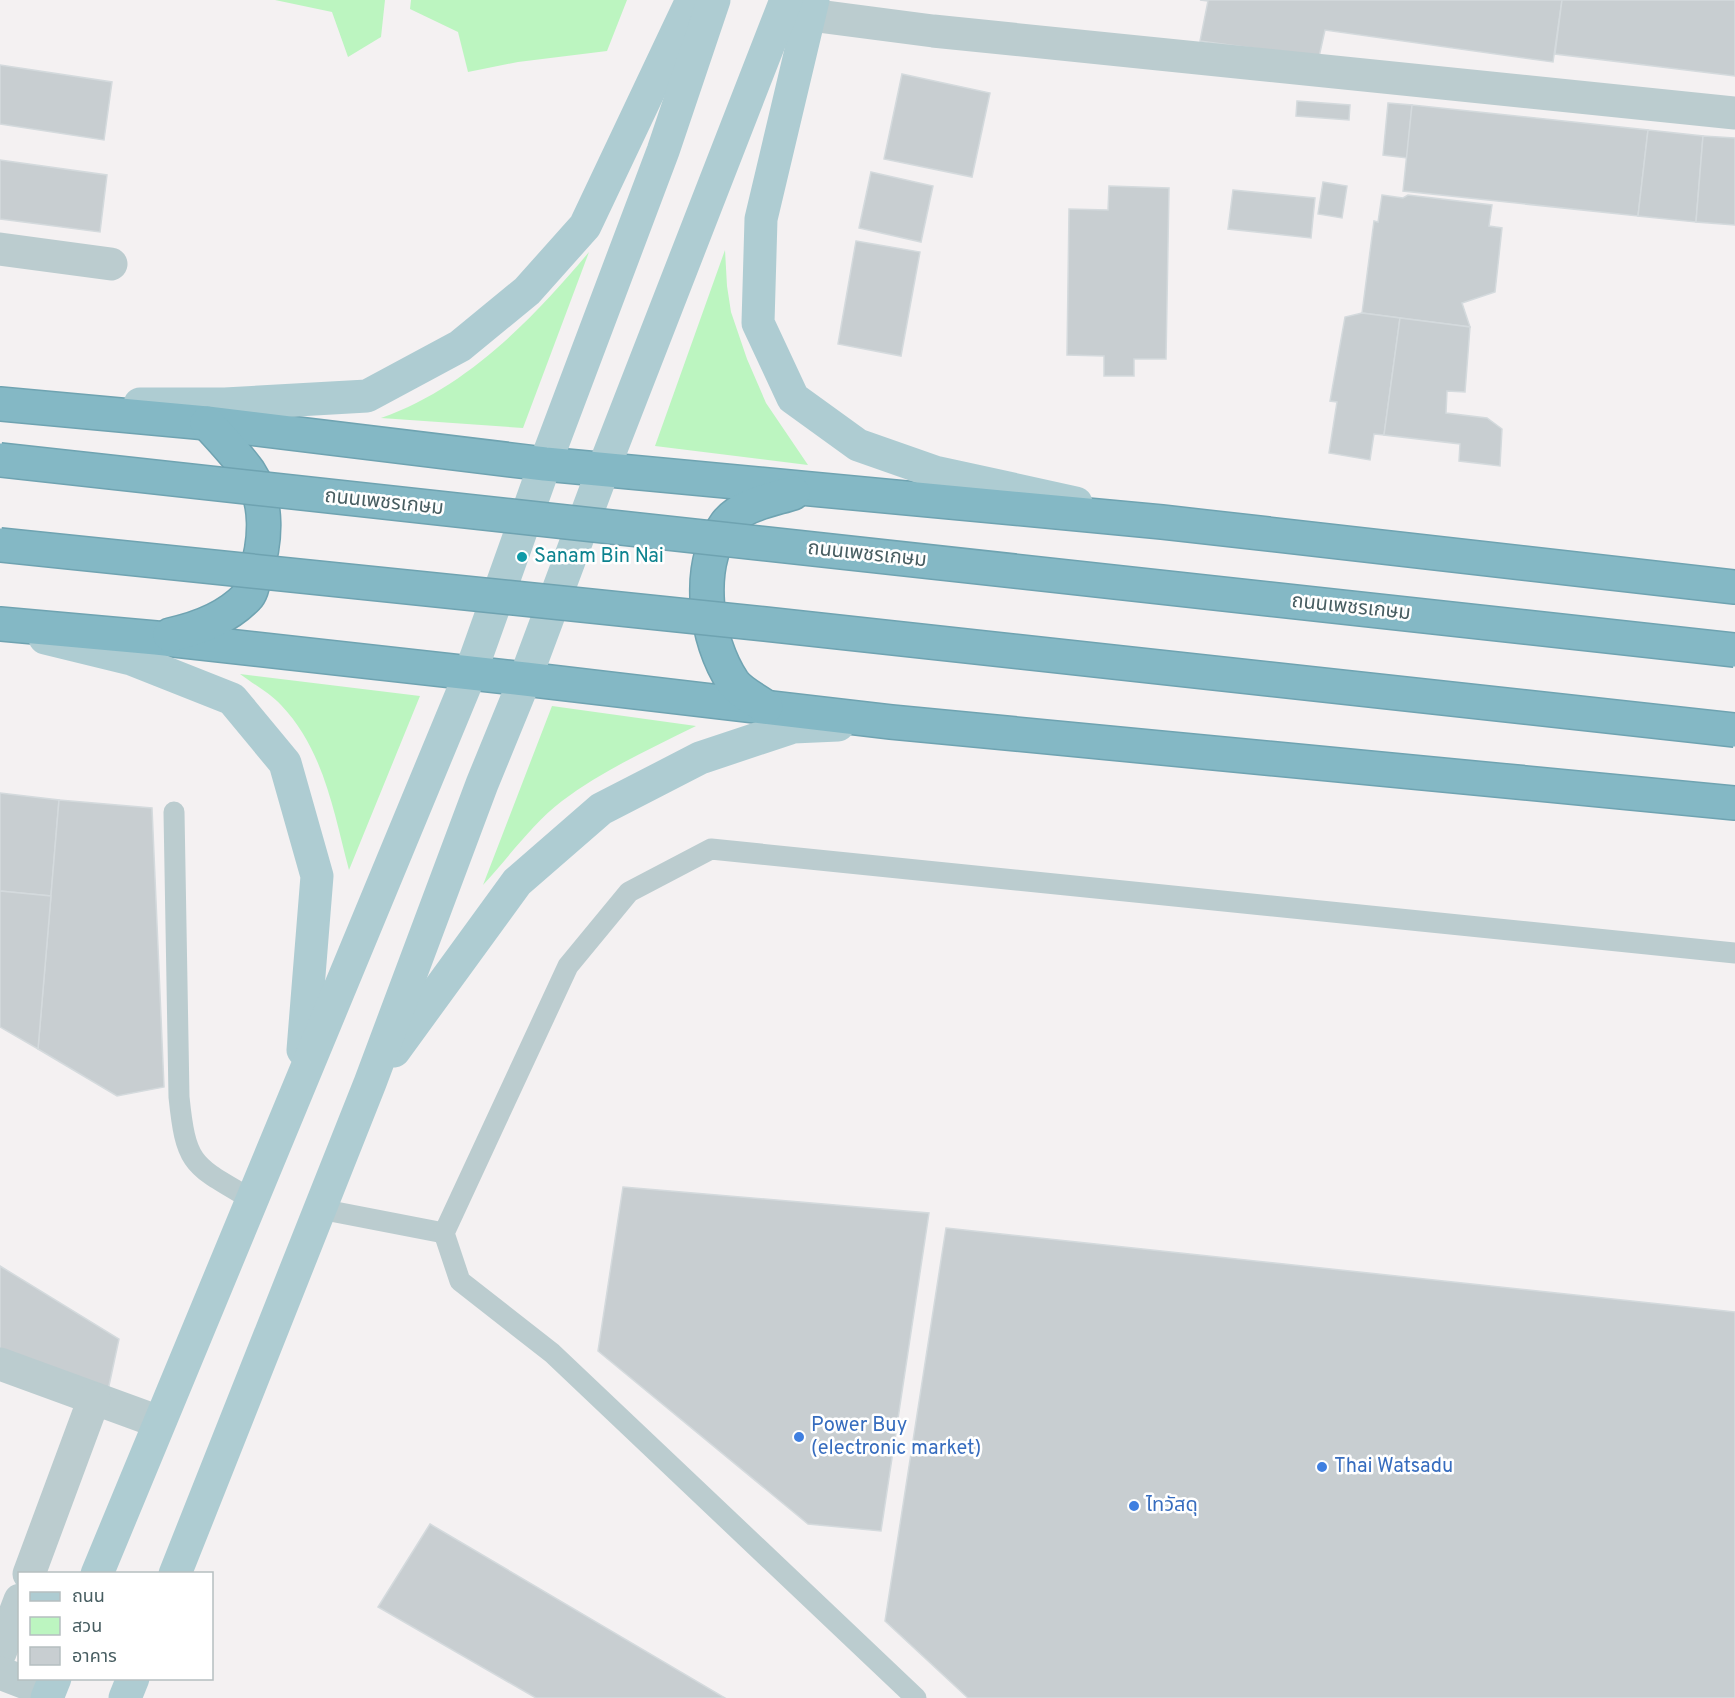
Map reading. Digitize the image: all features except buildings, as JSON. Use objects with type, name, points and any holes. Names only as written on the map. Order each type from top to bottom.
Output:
[{"type":"highway","points":[[0,404],[207,423],[603,470],[1162,522],[1735,588]]},
{"type":"highway","points":[[156,638],[186,632],[228,614],[249,595],[261,557],[264,525],[261,503],[249,473],[207,423]]},
{"type":"highway","name":"ถนนเพชรเกษม","points":[[0,460],[1735,650]]},
{"type":"highway","points":[[766,707],[734,684],[718,654],[709,629],[707,596],[712,554],[727,523],[747,508],[807,488]]},
{"type":"highway","points":[[0,545],[765,624],[1735,729]]},
{"type":"highway","points":[[0,624],[156,638],[891,722],[1735,803]]},
{"type":"main road","points":[[0,404],[225,404],[367,396],[460,346],[527,291],[585,226],[692,0]]},
{"type":"main road","points":[[98,1572],[470,674],[545,464],[663,151],[714,0]]},
{"type":"main road","points":[[176,1572],[370,1083],[603,470],[803,5]]},
{"type":"main road","points":[[803,5],[761,219],[758,323],[793,398],[858,445],[935,472],[1162,522]]},
{"type":"main road","points":[[0,629],[131,659],[232,699],[285,763],[317,876],[301,1079]]},
{"type":"main road","points":[[370,1083],[517,882],[600,809],[700,758],[793,727],[891,722]]},
{"type":"main road","points":[[125,1698],[132,1680]]},
{"type":"street","points":[[803,5],[933,30],[1735,113]]},
{"type":"street","points":[[0,249],[111,264]]},
{"type":"street","points":[[0,1364],[159,1422]]},
{"type":"street","points":[[30,1572],[94,1398]]},
{"type":"street","points":[[0,1653],[18,1605]]},
{"type":"street","points":[[0,1673],[18,1679]]},
{"type":"street","points":[[21,1680],[50,1690]]},
{"type":"lane","points":[[174,812],[179,1097],[185,1141],[190,1155],[202,1170],[251,1199]]},
{"type":"lane","points":[[916,1698],[552,1353],[460,1281],[444,1233],[568,966],[629,892],[711,849],[1735,953]]},
{"type":"lane","points":[[320,1209],[444,1233]]},
{"type":"green space","points":[[275,0],[385,0],[381,37],[348,57],[332,12]]},
{"type":"green space","points":[[411,0],[627,0],[607,51],[518,62],[468,72],[458,32],[410,9]]},
{"type":"green space","points":[[725,250],[731,312],[747,359],[766,403],[808,465],[655,446]]},
{"type":"green space","points":[[589,252],[523,428],[381,418],[441,389],[496,349],[521,326]]},
{"type":"green space","points":[[240,674],[420,696],[349,870],[325,783],[308,742],[281,705]]},
{"type":"green space","points":[[552,706],[696,726],[610,770],[562,801],[531,830],[483,885]]},
{"type":"place","name":"Sanam Bin Nai","points":[[522,557]]},
{"type":"place","name":"Power Buy (electronic market)","points":[[799,1437]]},
{"type":"place","name":"Thai Watsadu","points":[[1322,1467]]},
{"type":"place","name":"ไทวัสดุ","points":[[1134,1506]]}]
